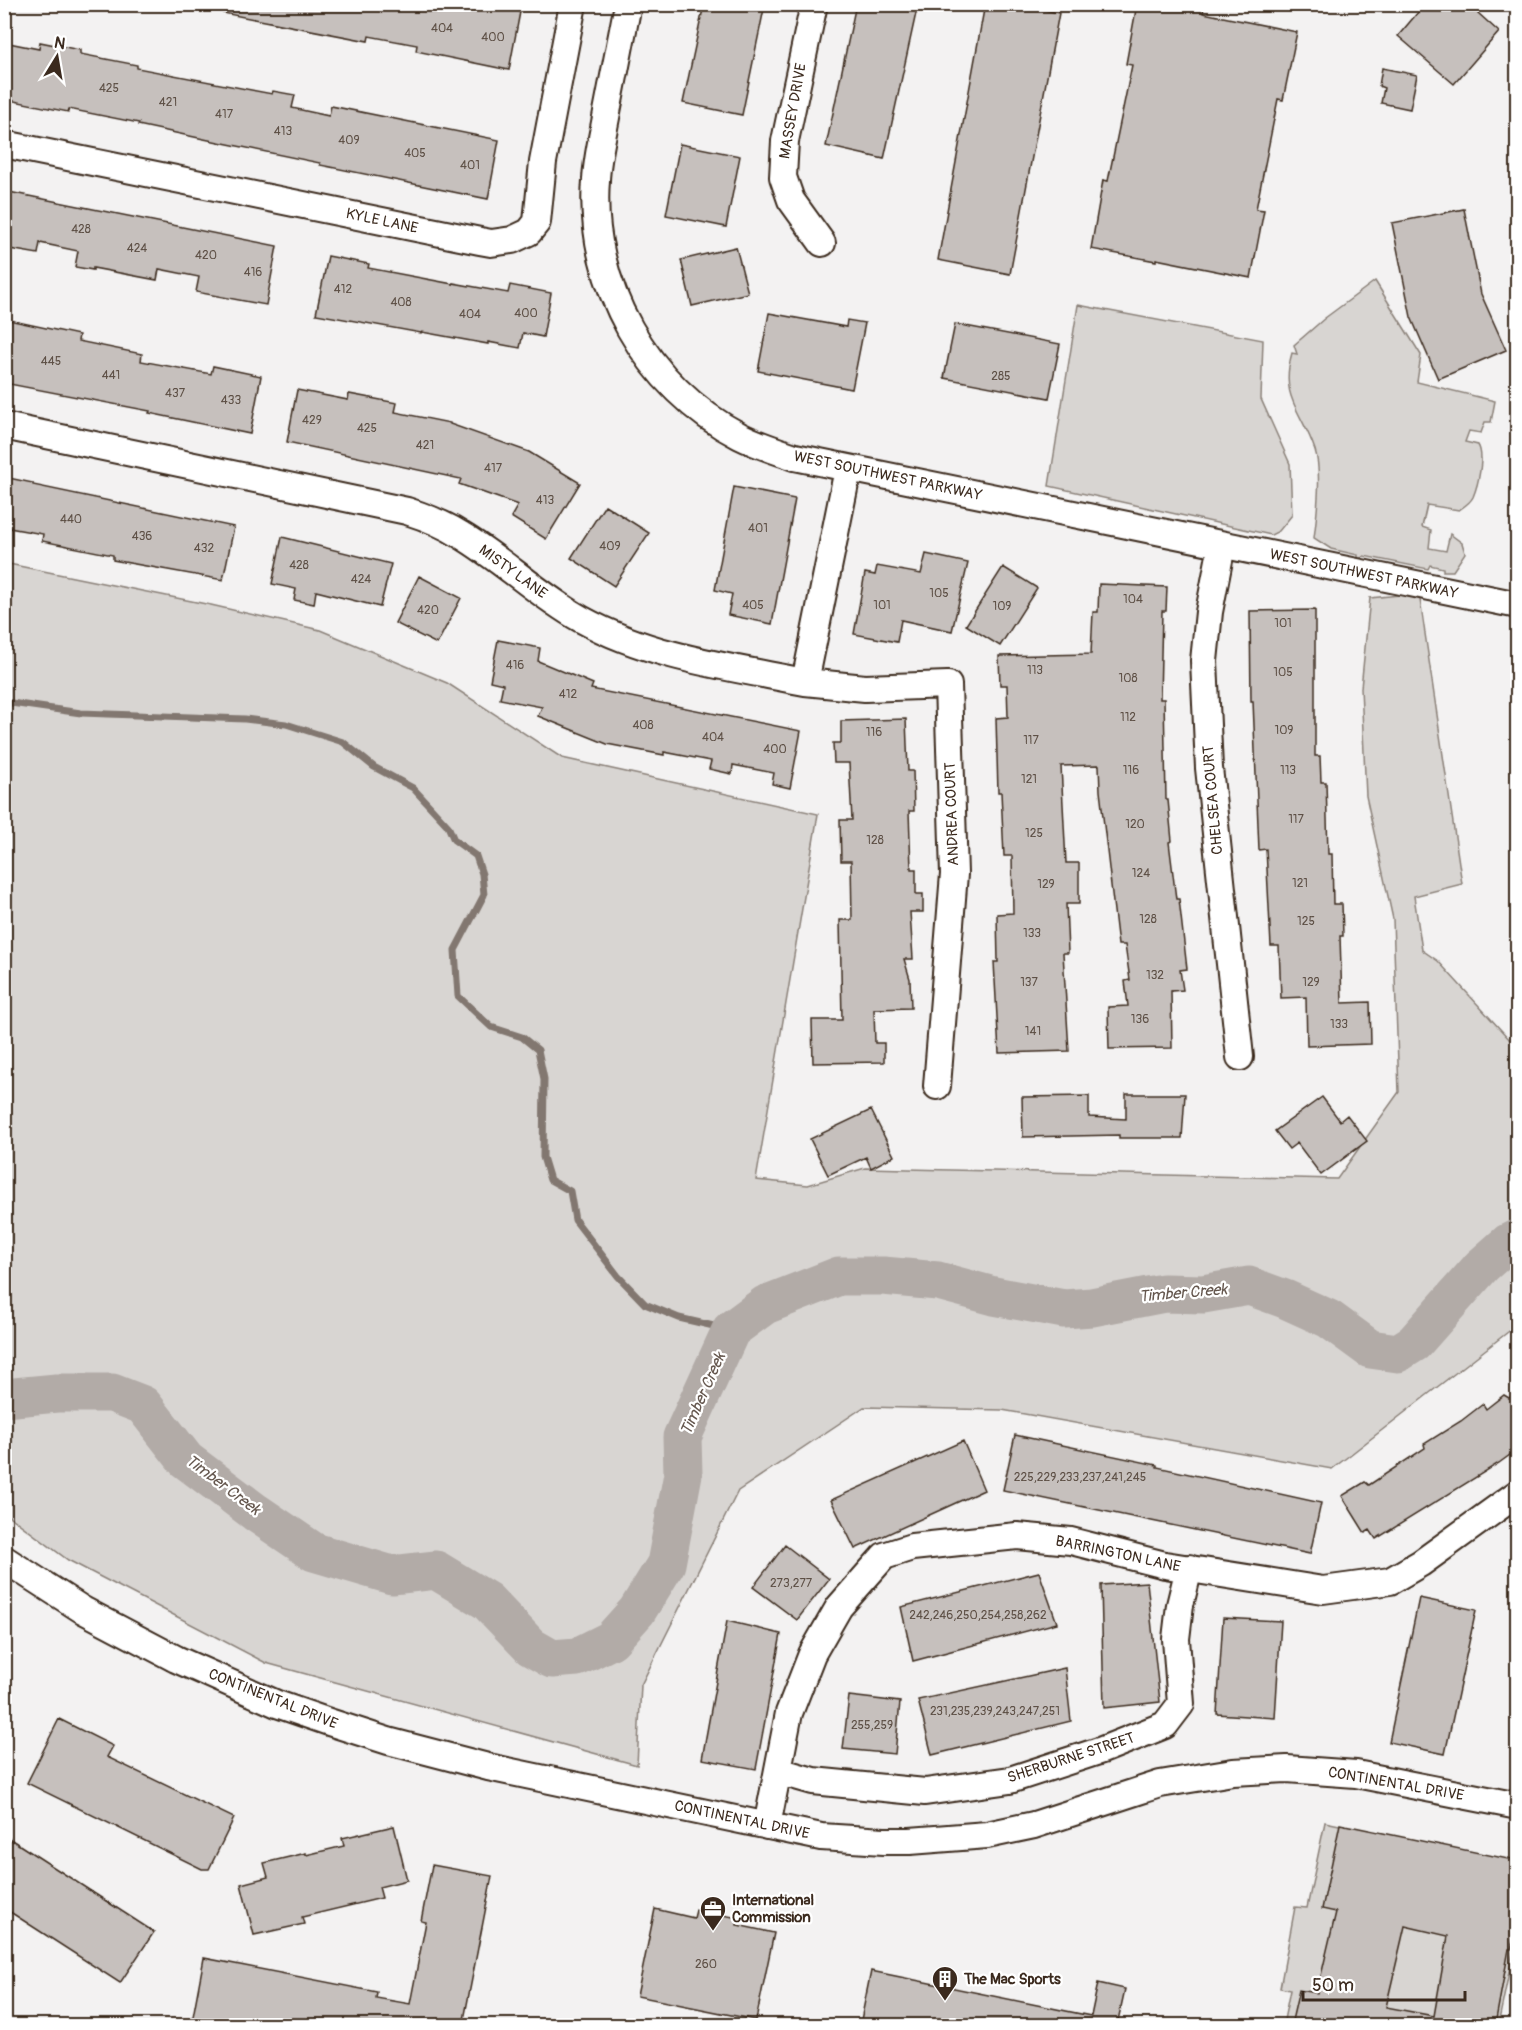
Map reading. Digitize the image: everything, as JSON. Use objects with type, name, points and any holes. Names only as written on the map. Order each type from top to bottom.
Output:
[{"type":"street","name":"KYLE LANE","points":[[4,144],[469,239],[491,243],[503,242],[529,232],[537,222],[543,162],[573,4]]},
{"type":"street","name":"WEST SOUTHWEST PARKWAY","points":[[628,4],[598,161],[595,204],[600,247],[612,291],[640,345],[662,375],[681,394],[718,422],[765,447],[795,457],[1518,605]]},
{"type":"street","name":"MASSEY DRIVE","points":[[814,4],[785,141],[783,177],[791,200],[822,243]]},
{"type":"street","name":"MISTY LANE","points":[[4,426],[417,514],[463,536],[556,604],[603,630],[670,655],[805,682]]},
{"type":"street","points":[[805,682],[848,469]]},
{"type":"street","name":"CHELSEA COURT","points":[[1222,545],[1209,612],[1204,661],[1209,768],[1240,1057]]},
{"type":"street","name":"ANDREA COURT","points":[[805,682],[857,688],[948,685],[954,874],[937,1086]]},
{"type":"street","name":"BARRINGTON LANE","points":[[767,1826],[789,1713],[812,1654],[839,1607],[884,1556],[912,1547],[1017,1536],[1071,1541],[1189,1568],[1323,1590],[1390,1581],[1421,1563],[1518,1493]]},
{"type":"street","name":"CONTINENTAL DRIVE","points":[[4,1559],[83,1610],[176,1659],[278,1704],[329,1722],[388,1741],[478,1765],[821,1837],[892,1841],[987,1835],[1034,1825],[1160,1784],[1233,1772],[1287,1769],[1356,1774],[1518,1806]]},
{"type":"street","name":"SHERBURNE STREET","points":[[778,1772],[813,1781],[925,1792],[1010,1780],[1102,1750],[1165,1725],[1181,1704],[1176,1639],[1180,1605],[1189,1568]]},
{"type":"shaded area","points":[[1375,281],[1421,355],[1417,382],[1495,401],[1491,422],[1485,422],[1481,433],[1469,431],[1465,442],[1478,445],[1481,456],[1479,478],[1472,499],[1459,510],[1427,505],[1422,527],[1431,530],[1429,548],[1446,551],[1450,534],[1462,543],[1465,553],[1453,571],[1443,571],[1443,568],[1430,565],[1428,569],[1364,556],[1358,560],[1358,555],[1331,549],[1314,538],[1318,493],[1317,459],[1310,436],[1290,393],[1288,382],[1292,353],[1297,354],[1294,345],[1325,318]]},
{"type":"shaded area","points":[[1078,305],[1263,340],[1261,399],[1290,464],[1292,515],[1279,531],[1271,535],[1049,486]]},
{"type":"shaded area","points":[[4,563],[211,605],[320,630],[447,683],[562,758],[818,814],[756,1180],[808,1185],[865,1168],[1337,1179],[1399,1092],[1393,919],[1366,796],[1361,688],[1370,598],[1419,593],[1462,884],[1414,896],[1422,950],[1438,961],[1511,1041],[1517,1041],[1517,1325],[1332,1469],[1002,1410],[864,1407],[738,1491],[641,1685],[637,1765],[266,1663],[68,1560],[5,1513]]},
{"type":"shaded area","points":[[1325,1822],[1517,1862],[1517,1934],[1498,2025],[1283,2025],[1290,1990],[1280,1988],[1295,1907],[1307,1908]]},
{"type":"building","points":[[224,4],[484,4],[520,12],[509,70],[416,51],[417,45],[369,36],[368,41],[223,13]]},
{"type":"building","points":[[704,4],[765,4],[742,115],[683,103]]},
{"type":"building","points":[[856,4],[918,4],[884,159],[826,146]]},
{"type":"building","points":[[985,4],[1017,4],[1059,13],[1010,274],[938,260]]},
{"type":"building","points":[[1137,4],[1191,4],[1204,7],[1203,13],[1297,32],[1283,100],[1278,99],[1256,209],[1264,210],[1251,278],[1091,249],[1103,180],[1108,181],[1132,65],[1126,64]]},
{"type":"building","points":[[1425,4],[1468,4],[1499,32],[1454,84],[1398,36]]},
{"type":"building","points":[[4,42],[39,49],[40,42],[80,50],[80,54],[137,65],[137,68],[272,94],[273,91],[295,95],[292,108],[329,116],[331,106],[499,140],[488,199],[320,165],[320,163],[138,125],[139,123],[4,99]]},
{"type":"building","points":[[1382,68],[1417,75],[1410,109],[1381,103],[1384,88],[1379,86]]},
{"type":"building","points":[[680,144],[740,156],[726,227],[666,215]]},
{"type":"building","points":[[4,191],[277,246],[266,305],[196,292],[199,277],[159,269],[157,280],[93,268],[93,270],[75,267],[78,251],[40,243],[38,254],[4,248]]},
{"type":"building","points":[[1464,209],[1481,294],[1506,350],[1438,379],[1411,317],[1392,223]]},
{"type":"building","points":[[736,247],[748,293],[692,306],[681,260]]},
{"type":"building","points":[[328,256],[369,264],[368,268],[453,284],[508,293],[510,285],[551,293],[543,337],[523,333],[520,348],[316,314]]},
{"type":"building","points":[[769,313],[846,327],[847,320],[865,323],[852,389],[758,371]]},
{"type":"building","points":[[4,319],[79,335],[78,341],[142,354],[141,361],[211,374],[213,366],[261,376],[250,434],[149,413],[150,411],[4,383]]},
{"type":"building","points":[[955,324],[1060,344],[1049,398],[944,378]]},
{"type":"building","points":[[297,390],[348,400],[349,394],[397,403],[395,412],[450,423],[529,452],[580,483],[546,539],[511,517],[518,505],[459,484],[461,479],[287,442]]},
{"type":"building","points":[[4,477],[234,527],[223,580],[113,560],[113,555],[42,541],[43,534],[4,527]]},
{"type":"building","points":[[734,487],[795,499],[772,624],[728,615],[732,594],[715,590]]},
{"type":"building","points":[[605,505],[649,533],[614,586],[571,558]]},
{"type":"building","points":[[282,537],[391,564],[380,607],[316,591],[314,604],[294,600],[296,589],[272,584]]},
{"type":"building","points":[[926,554],[968,563],[952,631],[901,620],[897,642],[854,634],[865,573],[875,575],[877,566],[921,574]]},
{"type":"building","points":[[1003,567],[1037,588],[1000,646],[966,625]]},
{"type":"building","points":[[419,576],[461,598],[437,644],[395,623]]},
{"type":"building","points":[[1099,584],[1167,587],[1166,611],[1162,611],[1160,699],[1164,699],[1166,800],[1168,800],[1172,841],[1169,842],[1176,899],[1179,899],[1187,969],[1180,970],[1183,990],[1171,991],[1172,1048],[1109,1049],[1108,1007],[1128,1006],[1125,981],[1130,980],[1125,945],[1118,945],[1099,765],[1061,766],[1066,863],[1079,863],[1079,904],[1066,904],[1068,953],[1063,953],[1069,1051],[999,1053],[994,962],[998,962],[997,914],[1013,913],[1012,856],[1004,856],[1001,792],[998,792],[996,718],[1008,717],[1007,685],[1000,685],[999,656],[1091,654],[1093,612],[1098,612]]},
{"type":"building","points":[[1315,610],[1315,756],[1320,756],[1321,782],[1326,782],[1328,854],[1332,854],[1333,904],[1342,904],[1343,936],[1340,936],[1342,1003],[1370,1002],[1371,1044],[1307,1046],[1306,997],[1281,998],[1279,946],[1271,946],[1266,849],[1259,850],[1253,701],[1251,701],[1250,611]]},
{"type":"building","points":[[498,640],[540,648],[538,661],[593,684],[591,689],[801,731],[790,788],[772,784],[774,773],[733,765],[732,774],[709,769],[711,761],[607,744],[538,716],[542,707],[500,699],[503,684],[490,681]]},
{"type":"building","points":[[906,719],[908,771],[913,771],[914,811],[909,811],[911,869],[916,869],[916,894],[923,894],[923,912],[910,912],[913,959],[904,959],[910,979],[911,1008],[874,1009],[875,1043],[884,1043],[884,1062],[813,1063],[812,1020],[842,1020],[840,920],[852,920],[851,861],[841,861],[840,820],[852,820],[849,763],[834,763],[833,743],[841,743],[841,721]]},
{"type":"building","points":[[1126,1094],[1185,1094],[1182,1138],[1119,1138],[1119,1135],[1023,1137],[1022,1097],[1089,1096],[1089,1117],[1126,1119]]},
{"type":"building","points":[[1322,1097],[1340,1121],[1347,1115],[1367,1141],[1321,1175],[1297,1143],[1289,1149],[1275,1131]]},
{"type":"building","points":[[871,1110],[894,1156],[871,1168],[866,1157],[828,1175],[810,1139]]},
{"type":"building","points":[[1518,1392],[1518,1449],[1376,1539],[1370,1530],[1365,1533],[1342,1496],[1365,1482],[1369,1485],[1425,1448],[1424,1444],[1483,1404],[1486,1409],[1504,1395],[1509,1398]]},
{"type":"building","points":[[1015,1435],[1321,1503],[1310,1554],[1003,1490]]},
{"type":"building","points":[[963,1441],[984,1490],[855,1549],[831,1500]]},
{"type":"building","points":[[785,1545],[829,1579],[797,1620],[753,1587]]},
{"type":"building","points":[[1039,1572],[1057,1623],[913,1661],[901,1607]]},
{"type":"building","points":[[1147,1582],[1160,1702],[1104,1708],[1101,1585]]},
{"type":"building","points":[[1419,1598],[1476,1610],[1445,1754],[1389,1742]]},
{"type":"building","points":[[1223,1618],[1281,1621],[1275,1718],[1217,1714]]},
{"type":"building","points":[[727,1621],[781,1634],[756,1769],[702,1759]]},
{"type":"building","points":[[1065,1668],[1071,1721],[932,1755],[918,1700]]},
{"type":"building","points":[[849,1696],[900,1702],[895,1754],[843,1749]]},
{"type":"building","points":[[59,1719],[113,1746],[107,1757],[234,1818],[209,1869],[202,1869],[27,1783]]},
{"type":"building","points":[[1340,1824],[1518,1861],[1518,1922],[1511,1949],[1509,1949],[1495,2025],[1291,2025],[1299,1990],[1317,1993],[1336,1912],[1322,1909]],"holes":[[[1405,1926],[1448,1936],[1434,2016],[1386,2007]]]},
{"type":"building","points":[[394,1826],[407,1880],[379,1887],[382,1898],[302,1917],[304,1924],[254,1935],[241,1884],[268,1877],[264,1863],[344,1846],[342,1838]]},
{"type":"building","points":[[4,1835],[154,1932],[120,1983],[4,1908]]},
{"type":"building","points":[[432,1865],[492,1876],[463,2025],[213,2025],[192,2022],[204,1958],[377,1992],[376,1998],[410,2004],[426,1922],[421,1921]]},
{"type":"building","points":[[655,1909],[694,1918],[696,1910],[739,1918],[737,1925],[774,1933],[756,2020],[637,1996]]},
{"type":"building","name":"The Mac Sports","points":[[871,1971],[1091,2016],[1098,1983],[1125,1989],[1117,2025],[860,2025]]},
{"type":"waterway","points":[[4,702],[81,713],[245,719],[286,724],[343,742],[374,767],[413,788],[448,826],[454,840],[476,856],[482,874],[484,895],[455,950],[458,996],[491,1027],[522,1037],[538,1050],[544,1079],[543,1157],[550,1180],[570,1191],[575,1220],[618,1276],[645,1304],[679,1318],[731,1330]]},
{"type":"waterway","name":"Timber Creek","points":[[4,1398],[57,1393],[112,1393],[143,1405],[186,1460],[255,1512],[314,1552],[392,1575],[436,1570],[487,1601],[531,1647],[552,1659],[577,1657],[611,1640],[637,1611],[666,1564],[683,1474],[682,1437],[731,1330],[765,1305],[839,1276],[883,1276],[938,1281],[994,1296],[1064,1309],[1092,1307],[1164,1293],[1203,1294],[1249,1286],[1329,1319],[1370,1349],[1398,1353],[1414,1343],[1482,1266],[1508,1243],[1518,1238]]},
{"type":"place","name":"International Commission","points":[[713,1932]]},
{"type":"place","name":"The Mac Sports","points":[[945,2002]]}]
